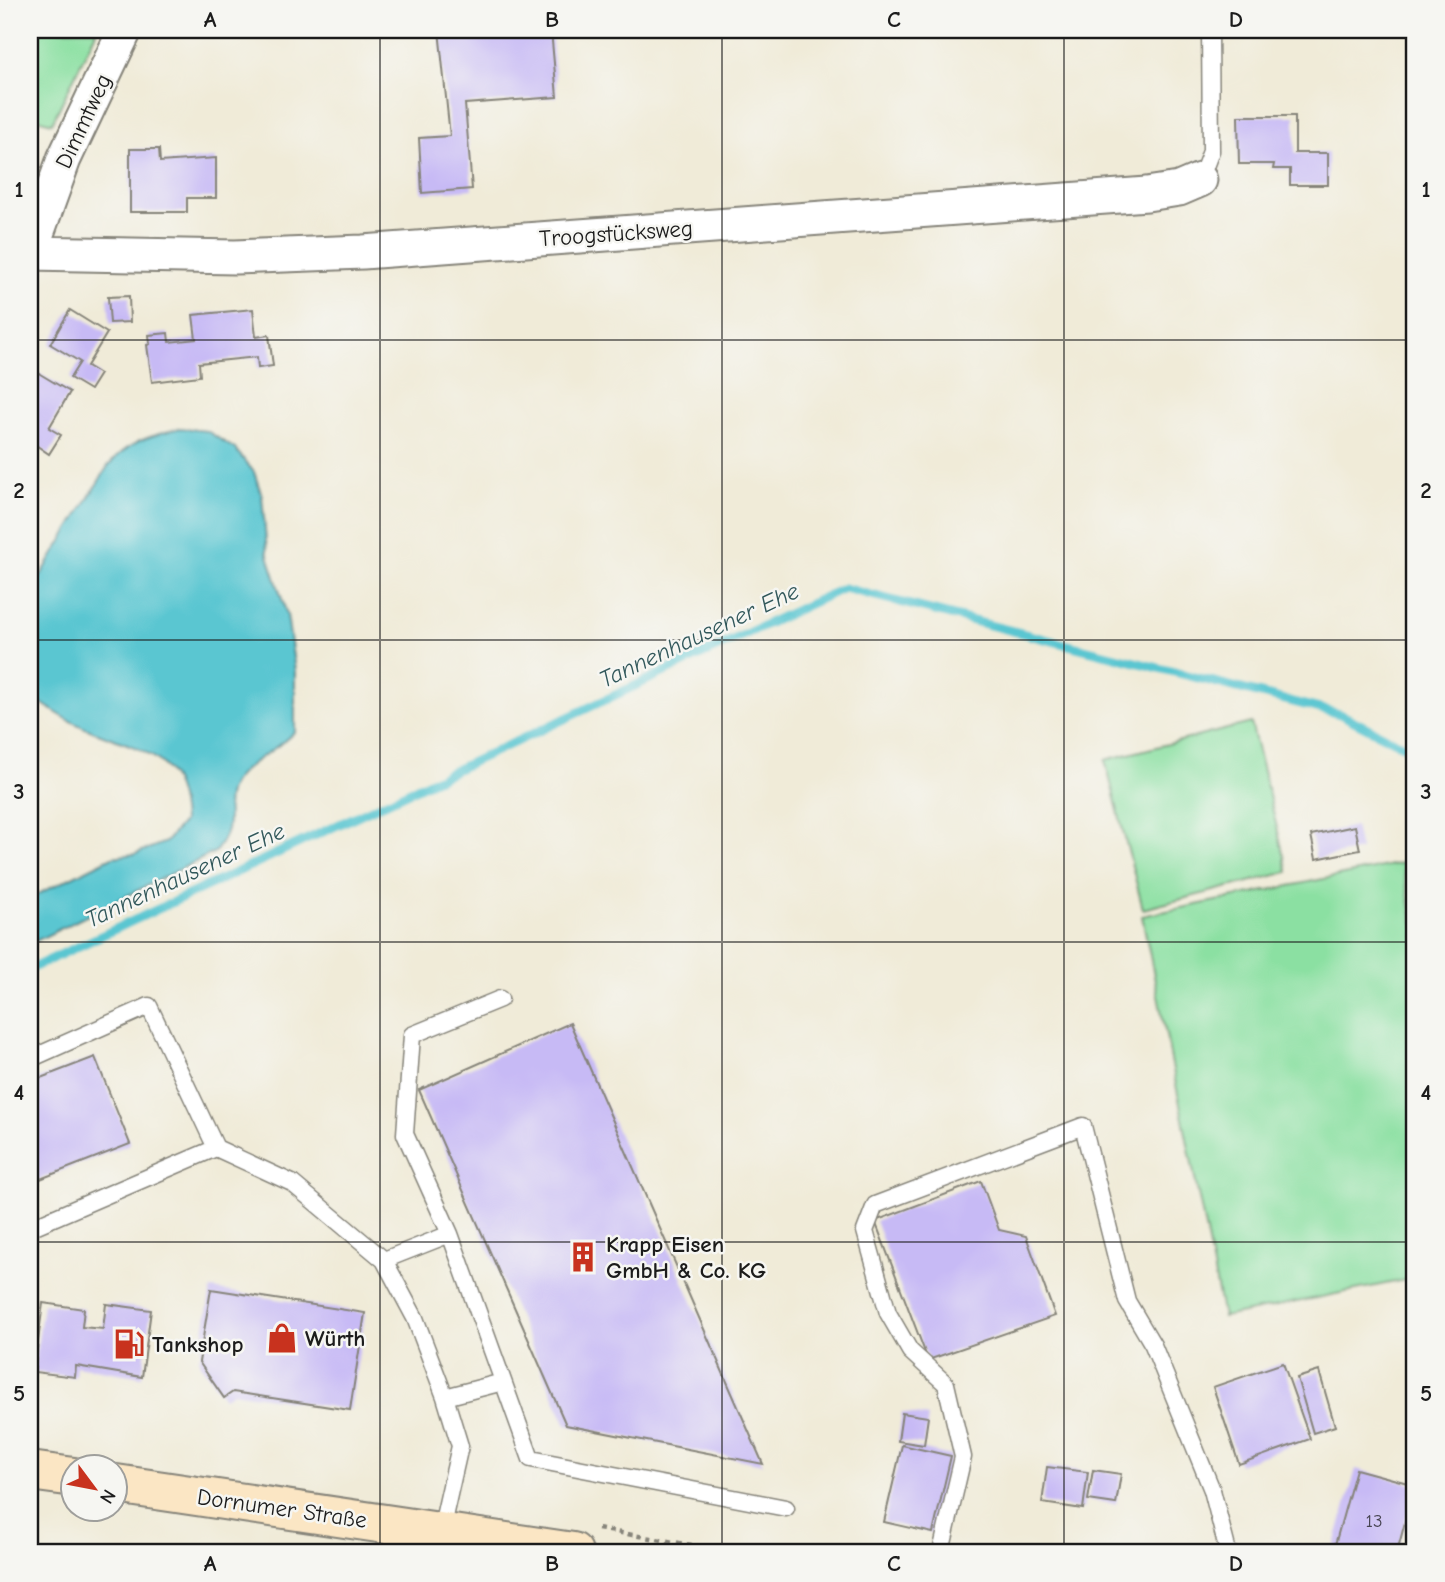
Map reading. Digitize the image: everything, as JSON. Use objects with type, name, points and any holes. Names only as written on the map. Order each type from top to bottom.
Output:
[{"type":"main road","points":[[30,1471],[60,1475]]},
{"type":"main road","name":"Dornumer Straße","points":[[130,1485],[573,1552]]},
{"type":"street","name":"Dimmtweg","points":[[30,253],[64,159],[125,30]]},
{"type":"street","name":"Troogstücksweg","points":[[30,253],[235,257],[363,252],[1147,194],[1179,189],[1200,180]]},
{"type":"lane","points":[[1200,180],[1210,151],[1210,30]]},
{"type":"lane","points":[[500,999],[412,1034],[405,1134],[450,1234],[531,1459],[786,1508]]},
{"type":"lane","points":[[30,1059],[149,1006],[216,1148],[292,1183],[384,1260],[415,1318],[445,1397],[460,1446],[441,1530]]},
{"type":"lane","points":[[941,1552],[963,1457],[946,1384],[910,1351],[888,1313],[865,1231],[869,1217],[875,1205],[1083,1126],[1127,1301],[1153,1345],[1212,1490],[1228,1552]]},
{"type":"lane","points":[[30,1228],[216,1148]]},
{"type":"lane","points":[[384,1260],[450,1234]]},
{"type":"lane","points":[[445,1397],[503,1382]]},
{"type":"green space","points":[[30,30],[97,30],[52,123],[30,117]]},
{"type":"green space","points":[[1251,723],[1288,872],[1143,909],[1105,760]]},
{"type":"green space","points":[[1402,863],[1415,930],[1415,1278],[1223,1317],[1142,916]]},
{"type":"water","points":[[180,428],[207,431],[235,449],[254,472],[262,496],[267,552],[287,615],[295,671],[295,731],[245,769],[232,785],[227,801],[226,831],[215,852],[30,944],[30,898],[112,857],[135,854],[166,842],[183,822],[175,782],[167,769],[156,759],[74,723],[30,695],[30,593],[116,457],[140,441]]},
{"type":"building","points":[[439,30],[551,30],[557,97],[465,104],[472,189],[422,193],[419,138],[450,136]]},
{"type":"building","points":[[1238,116],[1295,116],[1295,153],[1328,153],[1328,185],[1290,185],[1290,169],[1273,169],[1274,164],[1239,164]]},
{"type":"building","points":[[130,149],[159,149],[160,162],[216,158],[216,198],[187,198],[187,212],[130,212]]},
{"type":"building","points":[[129,296],[130,322],[110,323],[108,297]]},
{"type":"building","points":[[253,309],[256,337],[269,335],[273,366],[258,368],[257,357],[199,363],[200,376],[152,382],[147,345],[150,344],[149,335],[168,333],[169,342],[196,339],[193,315]]},
{"type":"building","points":[[70,310],[107,333],[87,366],[100,374],[90,390],[70,378],[80,362],[50,344]]},
{"type":"building","points":[[30,368],[70,392],[49,428],[61,435],[49,454],[30,441]]},
{"type":"building","points":[[1355,826],[1360,850],[1316,859],[1311,835]]},
{"type":"building","name":"Krapp Eisen GmbH & Co. KG","points":[[570,1023],[763,1464],[566,1425],[419,1090]]},
{"type":"building","points":[[95,1057],[130,1144],[30,1183],[30,1082]]},
{"type":"building","points":[[981,1181],[999,1230],[1026,1236],[1055,1316],[928,1360],[875,1221]]},
{"type":"building","name":"Würth","points":[[211,1289],[365,1313],[350,1410],[233,1392],[224,1398],[199,1362]]},
{"type":"building","points":[[43,1303],[84,1309],[82,1327],[103,1329],[106,1304],[151,1310],[142,1377],[76,1366],[75,1377],[34,1372]]},
{"type":"building","points":[[1283,1363],[1310,1439],[1239,1464],[1213,1387]]},
{"type":"building","points":[[1319,1371],[1335,1426],[1313,1433],[1297,1378]]},
{"type":"building","points":[[902,1413],[928,1417],[924,1445],[898,1441]]},
{"type":"building","points":[[902,1445],[951,1456],[933,1533],[884,1522]]},
{"type":"building","points":[[1047,1467],[1088,1472],[1083,1509],[1042,1503]]},
{"type":"building","points":[[1356,1469],[1415,1485],[1397,1552],[1333,1552]]},
{"type":"building","points":[[1093,1470],[1121,1474],[1116,1504],[1088,1500]]},
{"type":"waterway","name":"Tannenhausener Ehe","points":[[30,969],[844,588],[1340,714],[1415,752]]},
{"type":"place","name":"Krapp Eisen GmbH & Co. KG","points":[[583,1257]]},
{"type":"place","name":"Würth","points":[[282,1338]]},
{"type":"place","name":"Tankshop","points":[[129,1344]]}]
